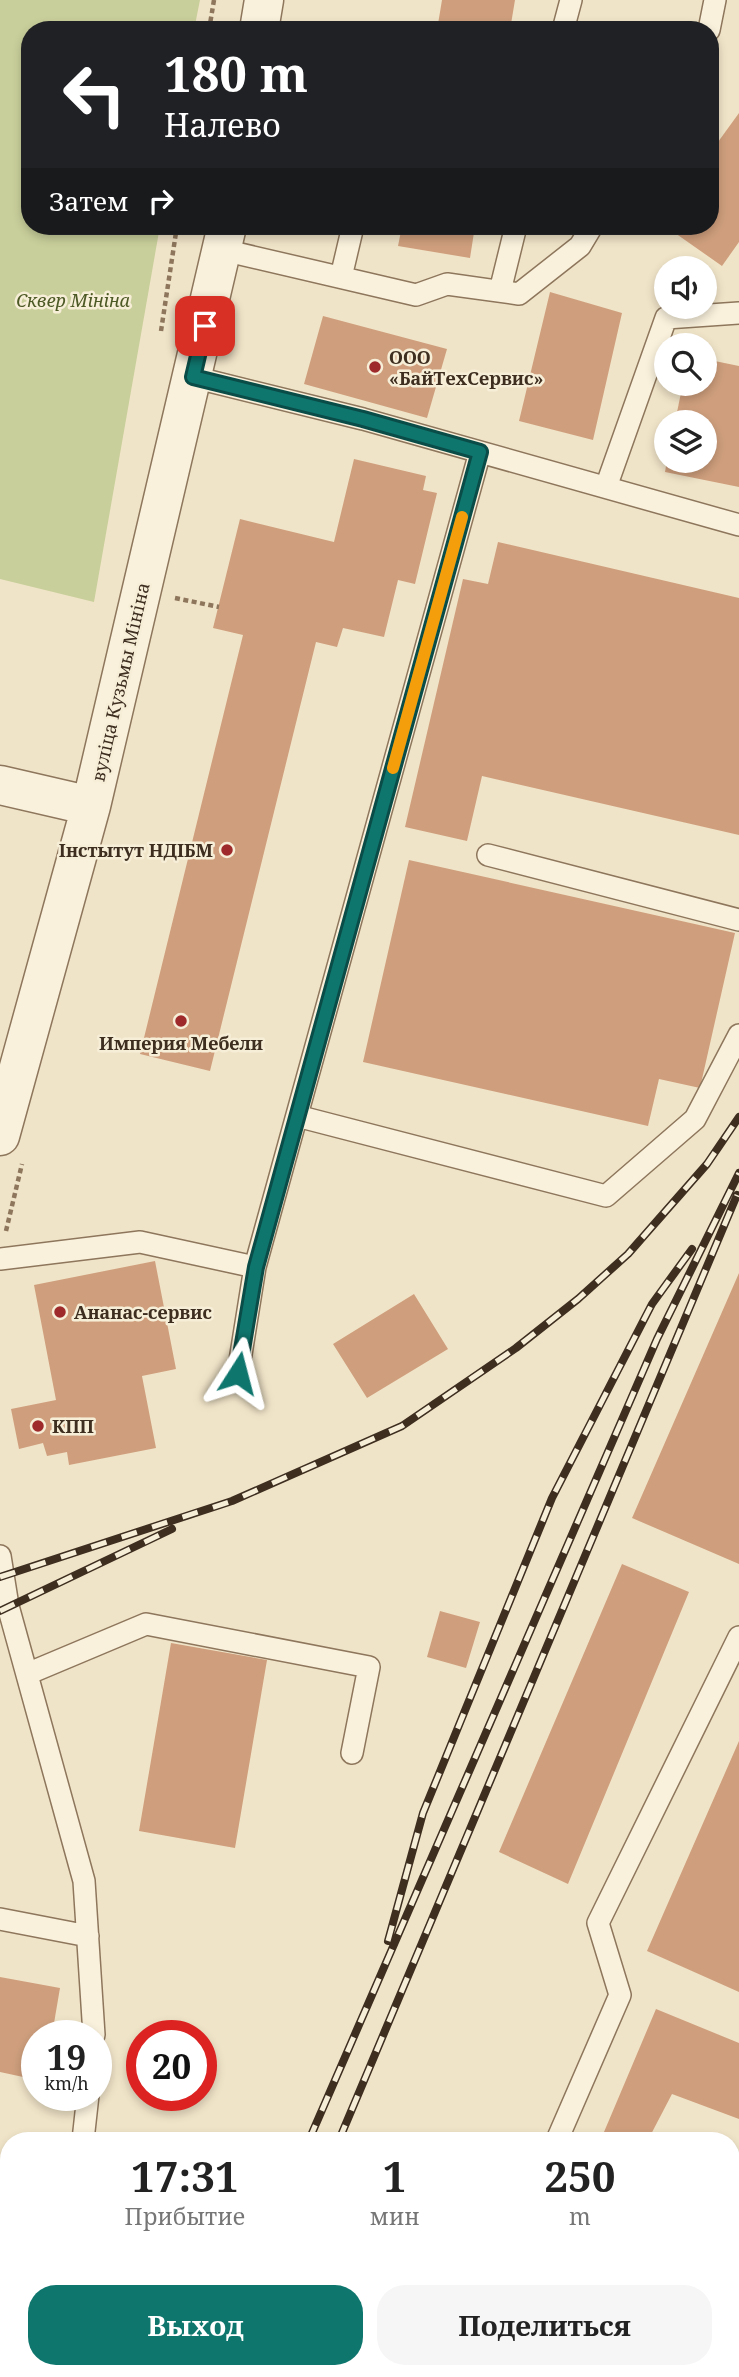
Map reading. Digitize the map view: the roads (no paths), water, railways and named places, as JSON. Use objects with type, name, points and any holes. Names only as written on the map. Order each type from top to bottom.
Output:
[{"type":"street","name":"вуліца Кузьмы Мініна","points":[[0,1136],[90,806],[225,238]]},
{"type":"street","points":[[0,785],[90,806]]},
{"type":"lane","points":[[566,21],[571,0]]},
{"type":"lane","points":[[711,21],[715,0]]},
{"type":"lane","points":[[341,277],[351,235]]},
{"type":"lane","points":[[500,291],[514,235]]},
{"type":"lane","points":[[225,238],[341,277],[416,295],[447,284],[519,294],[580,246],[587,235]]},
{"type":"lane","points":[[606,487],[666,318],[739,313]]},
{"type":"lane","points":[[193,377],[363,419],[739,525]]},
{"type":"lane","points":[[238,1373],[256,1267],[480,452]]},
{"type":"lane","points":[[488,855],[739,920]]},
{"type":"lane","points":[[297,1116],[606,1196],[695,1119],[739,1035]]},
{"type":"lane","points":[[0,1259],[141,1242],[256,1267]]},
{"type":"lane","points":[[0,1556],[8,1606],[84,1881],[93,2020]]},
{"type":"lane","points":[[27,1674],[146,1624],[369,1667],[352,1753]]},
{"type":"lane","points":[[560,2132],[620,1994],[598,1923],[739,1637]]},
{"type":"lane","points":[[0,1919],[88,1936]]},
{"type":"lane","points":[[84,2132],[86,2111]]},
{"type":"railway","points":[[0,1577],[232,1501],[402,1426],[516,1348],[578,1299],[628,1254],[707,1164],[739,1117]]},
{"type":"railway","points":[[312,2132],[657,1339],[739,1173]]},
{"type":"railway","points":[[342,2132],[737,1195]]},
{"type":"railway","points":[[388,1941],[423,1813],[552,1498],[652,1304],[692,1249]]},
{"type":"railway","points":[[0,1611],[172,1529]]},
{"type":"place","name":"ООО «БайТехСервис»","points":[[375,367]]},
{"type":"place","name":"Інстытут НДІБМ","points":[[227,850]]},
{"type":"place","name":"Империя Мебели","points":[[181,1021]]},
{"type":"place","name":"Ананас-сервис","points":[[60,1312]]},
{"type":"place","name":"КПП","points":[[38,1426]]},
{"type":"park label","name":"Сквер Мініна","points":[[73,300]]}]
